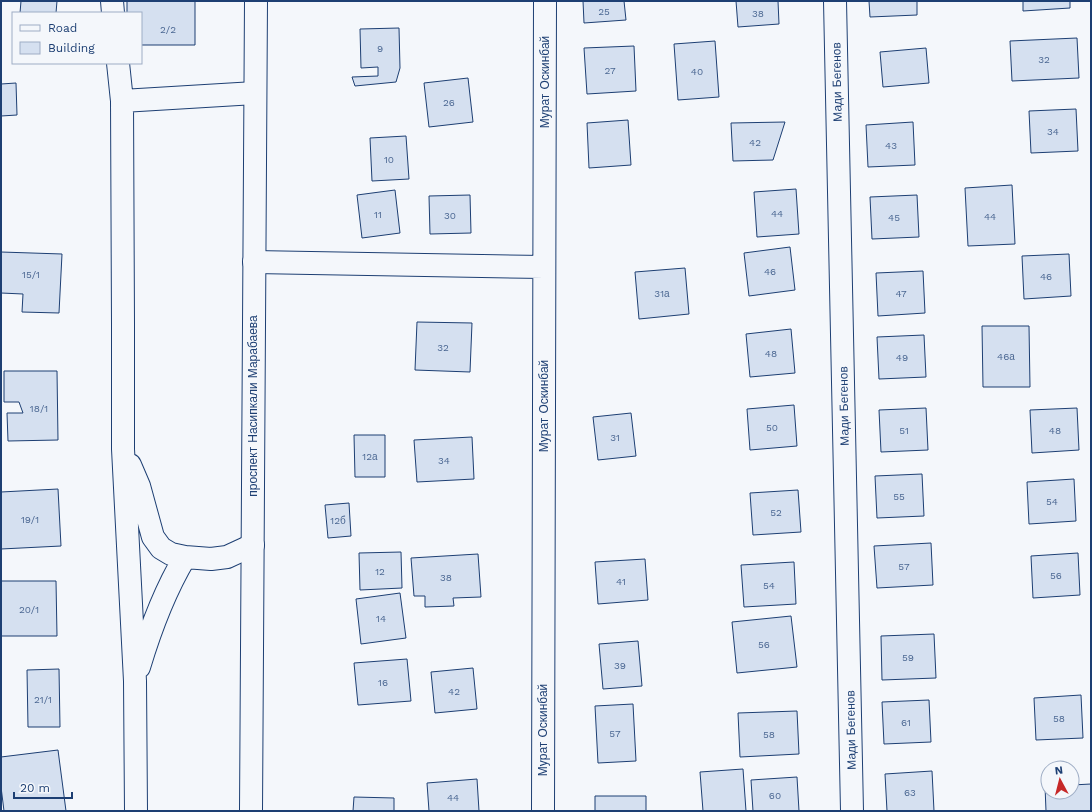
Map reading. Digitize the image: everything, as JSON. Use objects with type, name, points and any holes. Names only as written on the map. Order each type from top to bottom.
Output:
[{"type":"street","points":[[112,1],[113,12]]},
{"type":"street","name":"проспект Насипкали Марабаева","points":[[251,811],[256,1]]},
{"type":"street","name":"Мурат Оскинбай","points":[[543,811],[545,1]]},
{"type":"street","name":"Мади Бегенов","points":[[835,1],[852,811]]},
{"type":"street","points":[[118,64],[122,101],[123,449],[135,681],[136,811]]},
{"type":"street","points":[[122,101],[255,93]]},
{"type":"street","points":[[254,262],[544,267]]},
{"type":"street","points":[[123,449],[139,486],[153,537],[161,548],[171,554],[185,557],[211,559],[227,557],[253,545]]},
{"type":"street","points":[[135,681],[149,634],[162,600],[185,557]]},
{"type":"building","points":[[21,1],[57,1],[56,12],[20,12]]},
{"type":"building","points":[[127,1],[195,1],[195,45],[142,45],[142,12],[127,12]]},
{"type":"building","points":[[583,1],[624,1],[626,20],[584,23]]},
{"type":"building","points":[[736,1],[778,1],[779,24],[738,27]]},
{"type":"building","points":[[869,1],[917,1],[917,15],[870,17]]},
{"type":"building","points":[[1023,1],[1070,1],[1070,8],[1023,11]]},
{"type":"building","points":[[399,28],[400,68],[396,82],[355,86],[352,77],[378,76],[378,67],[361,68],[360,29]]},
{"type":"building","points":[[1077,38],[1079,78],[1012,81],[1010,41]]},
{"type":"building","points":[[715,41],[719,97],[678,100],[674,44]]},
{"type":"building","points":[[634,46],[636,91],[587,94],[584,48]]},
{"type":"building","points":[[926,48],[929,83],[883,87],[880,52]]},
{"type":"building","points":[[468,78],[473,122],[429,127],[424,83]]},
{"type":"building","points":[[16,83],[17,115],[1,116],[1,84]]},
{"type":"building","points":[[1076,109],[1078,151],[1031,153],[1029,111]]},
{"type":"building","points":[[628,120],[631,165],[589,168],[587,123]]},
{"type":"building","points":[[785,122],[773,160],[733,161],[731,123]]},
{"type":"building","points":[[913,122],[915,165],[868,167],[866,125]]},
{"type":"building","points":[[406,136],[409,179],[372,181],[370,138]]},
{"type":"building","points":[[1012,185],[1015,244],[968,246],[965,188]]},
{"type":"building","points":[[796,189],[799,234],[757,237],[754,192]]},
{"type":"building","points":[[395,190],[400,233],[362,238],[357,195]]},
{"type":"building","points":[[470,195],[471,233],[430,234],[429,196]]},
{"type":"building","points":[[917,195],[919,237],[872,239],[870,197]]},
{"type":"building","points":[[790,247],[795,290],[749,296],[744,253]]},
{"type":"building","points":[[1,252],[62,254],[59,313],[22,312],[23,294],[1,293]]},
{"type":"building","points":[[1069,254],[1071,296],[1024,299],[1022,256]]},
{"type":"building","points":[[685,268],[689,314],[639,319],[635,272]]},
{"type":"building","points":[[923,271],[925,313],[878,316],[876,273]]},
{"type":"building","points":[[417,322],[472,323],[470,372],[415,370]]},
{"type":"building","points":[[982,326],[1029,326],[1030,387],[983,387]]},
{"type":"building","points":[[791,329],[795,373],[750,377],[746,334]]},
{"type":"building","points":[[924,335],[926,377],[879,379],[877,337]]},
{"type":"building","points":[[4,371],[57,371],[58,440],[8,441],[7,413],[23,413],[19,402],[4,402]]},
{"type":"building","points":[[794,405],[797,446],[750,450],[747,409]]},
{"type":"building","points":[[926,408],[928,450],[881,452],[879,410]]},
{"type":"building","points":[[1077,408],[1079,450],[1032,453],[1030,410]]},
{"type":"building","points":[[631,413],[636,456],[598,460],[593,417]]},
{"type":"building","points":[[354,435],[385,435],[385,477],[355,477]]},
{"type":"building","points":[[472,437],[474,479],[417,482],[414,440]]},
{"type":"building","points":[[922,474],[924,516],[877,518],[875,476]]},
{"type":"building","points":[[1074,479],[1076,521],[1029,524],[1027,482]]},
{"type":"building","points":[[58,489],[61,546],[1,549],[1,492]]},
{"type":"building","points":[[798,490],[801,532],[753,535],[750,493]]},
{"type":"building","points":[[349,503],[351,536],[328,538],[325,505]]},
{"type":"building","points":[[931,543],[933,585],[877,588],[874,546]]},
{"type":"building","points":[[401,552],[402,588],[360,590],[359,553]]},
{"type":"building","points":[[1078,553],[1080,595],[1033,598],[1031,556]]},
{"type":"building","points":[[478,554],[481,597],[453,598],[454,606],[425,607],[425,596],[414,596],[411,558]]},
{"type":"building","points":[[645,559],[648,600],[598,604],[595,562]]},
{"type":"building","points":[[794,562],[796,604],[744,607],[741,565]]},
{"type":"building","points":[[1,581],[56,581],[57,636],[1,636]]},
{"type":"building","points":[[400,593],[406,638],[361,644],[356,599]]},
{"type":"building","points":[[791,616],[797,667],[737,673],[732,622]]},
{"type":"building","points":[[934,634],[936,678],[882,680],[881,636]]},
{"type":"building","points":[[638,641],[642,686],[603,689],[599,644]]},
{"type":"building","points":[[407,659],[411,701],[358,705],[354,663]]},
{"type":"building","points":[[473,668],[477,709],[435,713],[431,672]]},
{"type":"building","points":[[59,669],[60,727],[28,727],[27,670]]},
{"type":"building","points":[[1081,695],[1083,738],[1036,740],[1034,698]]},
{"type":"building","points":[[929,700],[931,742],[884,744],[882,702]]},
{"type":"building","points":[[633,704],[636,761],[598,763],[595,706]]},
{"type":"building","points":[[797,711],[799,754],[740,757],[738,713]]},
{"type":"building","points":[[58,750],[66,811],[4,811],[1,787],[1,757]]},
{"type":"building","points":[[743,769],[746,811],[703,811],[700,772]]},
{"type":"building","points":[[932,771],[934,811],[887,811],[885,774]]},
{"type":"building","points":[[797,777],[799,811],[753,811],[751,780]]},
{"type":"building","points":[[477,779],[479,811],[429,811],[427,783]]},
{"type":"building","points":[[1091,784],[1091,811],[1046,811],[1046,800],[1080,800],[1080,785]]},
{"type":"building","points":[[595,796],[646,796],[646,811],[595,811]]},
{"type":"building","points":[[354,797],[394,798],[394,811],[353,811]]}]
